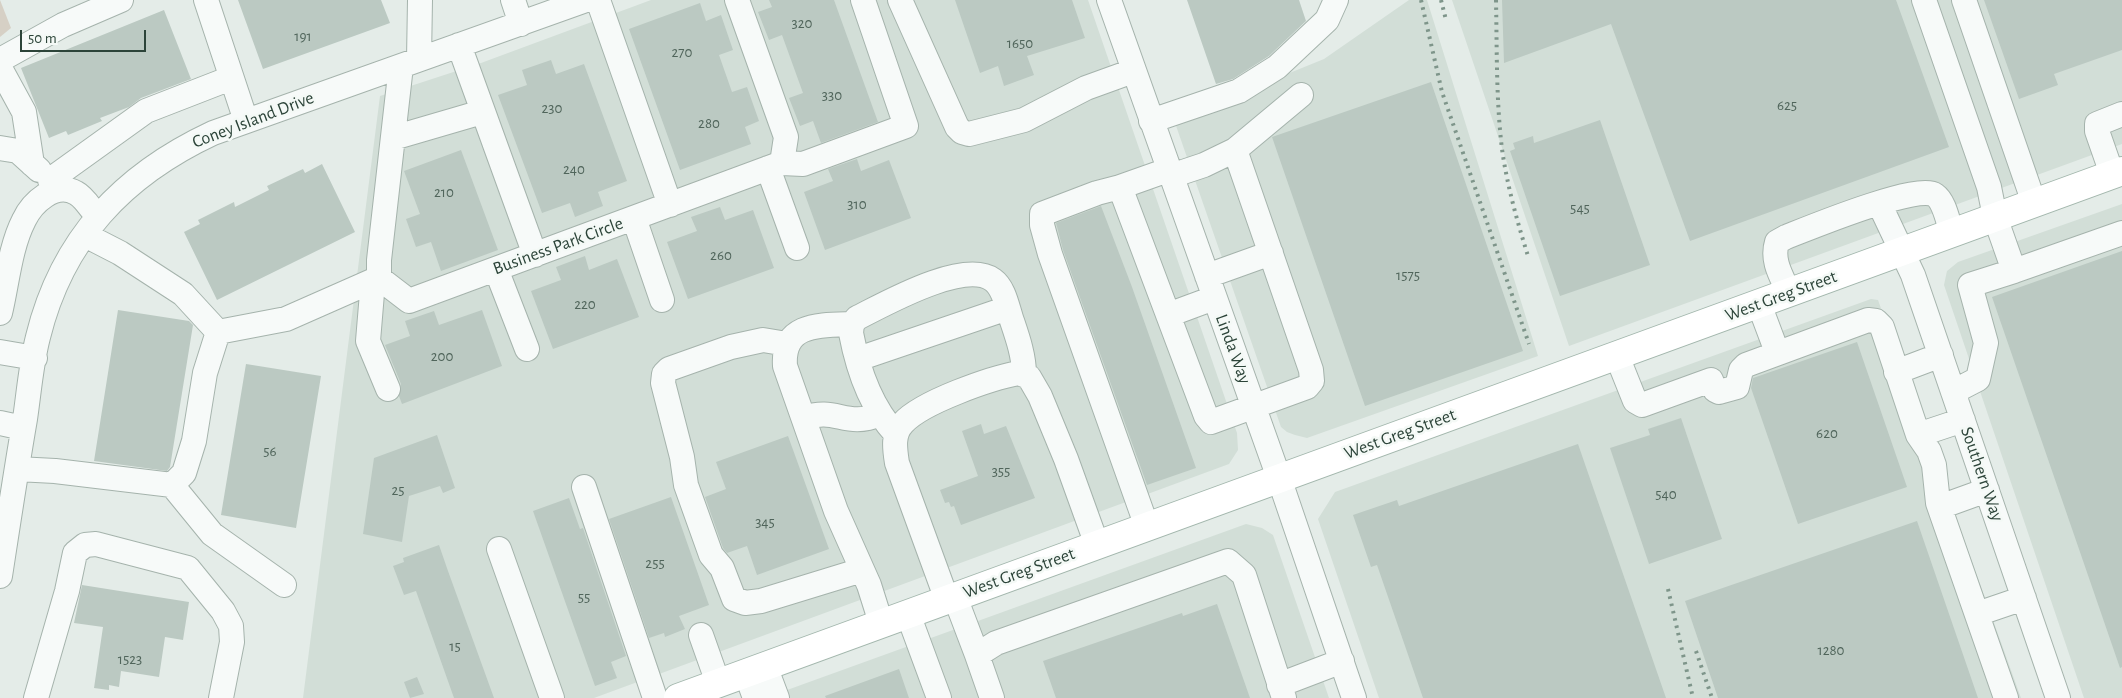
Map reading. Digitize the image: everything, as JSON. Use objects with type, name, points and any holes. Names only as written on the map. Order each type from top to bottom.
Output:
[{"type":"main road","name":"West Greg Street","points":[[678,698],[718,683],[755,679],[881,623],[2117,172]]},
{"type":"street","points":[[0,60],[63,25],[121,0]]},
{"type":"street","points":[[206,0],[246,121]]},
{"type":"street","points":[[388,389],[368,341],[393,138],[410,62],[420,0]]},
{"type":"street","points":[[513,0],[520,24]]},
{"type":"street","points":[[598,0],[670,205]]},
{"type":"street","points":[[737,0],[786,137],[775,166],[797,248]]},
{"type":"street","name":"Business Park Circle","points":[[376,279],[409,301],[775,166],[803,164],[906,126],[863,0]]},
{"type":"street","points":[[900,0],[957,127],[962,132],[969,134],[1024,120],[1086,88],[1133,71]]},
{"type":"street","name":"Linda Way","points":[[1109,0],[1169,173],[1280,478],[1354,698]]},
{"type":"street","points":[[1151,121],[1239,91],[1277,67],[1327,20],[1336,0]]},
{"type":"street","points":[[1924,0],[1989,187],[1995,217],[2014,271]]},
{"type":"street","points":[[1964,0],[2034,203]]},
{"type":"street","name":"Coney Island Drive","points":[[0,576],[3,533],[17,469],[35,358],[47,307],[59,278],[91,225],[149,169],[176,152],[213,133],[520,24],[576,2]]},
{"type":"street","points":[[459,45],[535,255]]},
{"type":"street","points":[[0,68],[24,112],[32,164]]},
{"type":"street","points":[[0,314],[17,238],[24,219],[52,188],[146,110],[231,78]]},
{"type":"street","points":[[1147,527],[1050,254],[1042,225],[1042,214],[1096,193],[1204,165],[1235,150],[1301,95]]},
{"type":"street","points":[[393,138],[482,112]]},
{"type":"street","points":[[2117,172],[2096,131],[2097,124],[2122,114]]},
{"type":"street","points":[[0,148],[18,151],[32,164],[52,188],[76,193],[91,225],[120,253],[183,294],[218,332]]},
{"type":"street","points":[[1120,187],[1206,416],[1211,422],[1307,387],[1312,381],[1311,370],[1235,150]]},
{"type":"street","points":[[1789,293],[1774,254],[1777,242],[1795,234],[1880,204],[1916,193],[1928,192],[1936,195],[1952,233]]},
{"type":"street","name":"Southern Way","points":[[1880,204],[1903,251],[1941,355],[2058,698]]},
{"type":"street","points":[[634,218],[662,300]]},
{"type":"street","points":[[1953,392],[1978,379],[1986,343],[1970,285],[2122,233]]},
{"type":"street","points":[[1207,276],[1271,253]]},
{"type":"street","points":[[496,269],[527,350]]},
{"type":"street","points":[[896,434],[880,414],[868,394],[851,333],[852,324],[857,318],[903,296],[936,282],[970,274],[993,280],[1000,286],[1008,308],[1024,361],[1024,374]]},
{"type":"street","points":[[218,332],[286,319],[376,279]]},
{"type":"street","points":[[1168,315],[1214,298]]},
{"type":"street","points":[[1759,304],[1777,352]]},
{"type":"street","points":[[858,359],[1008,308]]},
{"type":"street","points":[[1617,356],[1635,401],[1642,405],[1711,380],[1714,390],[1727,391],[1737,387],[1741,370],[1746,365],[1868,320],[1876,321],[1882,327],[1918,435],[1929,451],[1934,465],[1940,507],[2006,698]]},
{"type":"street","points":[[852,324],[816,325],[794,336],[784,351],[785,366],[836,511],[862,570],[881,623]]},
{"type":"street","points":[[172,485],[184,473],[194,441],[205,373],[218,332]]},
{"type":"street","points":[[787,344],[763,340],[731,347],[669,369],[664,374],[664,383],[682,457],[686,485],[696,516],[711,555],[722,568],[734,599],[745,603],[761,602],[862,570]]},
{"type":"street","points":[[0,352],[35,358]]},
{"type":"street","points":[[1896,372],[1941,355]]},
{"type":"street","points":[[992,698],[976,655],[918,527],[897,463],[894,447],[896,434],[903,422],[936,402],[997,378],[1019,373],[1029,377],[1040,396],[1066,459],[1097,545]]},
{"type":"street","points":[[804,418],[824,412],[852,421],[866,420],[880,414]]},
{"type":"street","points":[[1918,435],[1963,420]]},
{"type":"street","points":[[0,424],[23,428]]},
{"type":"street","points":[[17,469],[54,471],[172,485],[212,534],[284,585]]},
{"type":"street","points":[[584,487],[655,698]]},
{"type":"street","points":[[1940,507],[1987,490]]},
{"type":"street","points":[[36,698],[67,590],[75,553],[85,544],[96,544],[188,568],[223,611],[231,626],[232,642],[221,698]]},
{"type":"street","points":[[499,549],[552,698]]},
{"type":"street","points":[[976,655],[996,643],[1228,561],[1244,575],[1282,691],[1342,661]]},
{"type":"street","points":[[1977,614],[2024,598]]},
{"type":"street","points":[[908,614],[939,698]]},
{"type":"street","points":[[701,635],[718,683]]},
{"type":"street","points":[[755,679],[777,698]]},
{"type":"shaded area","points":[[0,0],[11,28],[0,37]]},
{"type":"shaded area","points":[[651,0],[1088,0],[1237,433],[1238,450],[1229,464],[594,698],[303,698],[380,96],[481,63]]},
{"type":"shaded area","points":[[1409,0],[1427,0],[1538,356],[1307,438],[1287,432],[1281,427],[1174,120],[1324,59]]},
{"type":"shaded area","points":[[1452,0],[2122,0],[2122,144],[1569,346]]},
{"type":"shaded area","points":[[2122,204],[2122,698],[2084,698],[1944,285],[1947,271],[1958,262]]},
{"type":"shaded area","points":[[1871,299],[1878,300],[2021,698],[1379,698],[1318,519],[1335,492]]},
{"type":"shaded area","points":[[1246,524],[1262,528],[1273,535],[1329,698],[765,698]]},
{"type":"building","points":[[238,0],[381,0],[390,23],[263,69]]},
{"type":"building","points":[[769,0],[834,0],[878,122],[821,143],[813,121],[800,126],[789,98],[803,93],[782,35],[769,40],[758,12],[772,7]]},
{"type":"building","points":[[955,0],[1072,0],[1085,38],[1027,56],[1034,75],[1004,86],[998,66],[980,73]]},
{"type":"building","points":[[1187,0],[1299,0],[1306,21],[1269,56],[1233,79],[1216,84]]},
{"type":"building","points":[[1502,0],[1896,0],[1949,147],[1690,241],[1611,24],[1504,63]]},
{"type":"building","points":[[1984,0],[2122,0],[2122,50],[2054,74],[2058,85],[2019,99]]},
{"type":"building","points":[[700,3],[706,21],[721,15],[733,50],[719,55],[732,92],[747,87],[759,121],[745,127],[751,144],[680,170],[629,29]]},
{"type":"building","points":[[164,10],[191,79],[141,98],[129,107],[100,118],[102,121],[68,135],[66,131],[49,138],[21,68]]},
{"type":"building","points":[[551,60],[556,74],[584,64],[627,181],[598,192],[603,206],[575,217],[570,203],[542,213],[498,95],[527,85],[522,70]]},
{"type":"building","points":[[1431,82],[1523,351],[1365,406],[1272,137]]},
{"type":"building","points":[[1600,120],[1650,265],[1560,296],[1510,151],[1515,149],[1513,143],[1533,136],[1534,143]]},
{"type":"building","points":[[461,150],[498,250],[441,271],[431,242],[416,247],[406,219],[420,214],[404,171]]},
{"type":"building","points":[[857,159],[861,171],[889,160],[911,218],[825,250],[804,192],[833,181],[828,169]]},
{"type":"building","points":[[322,164],[355,232],[217,300],[184,232],[200,224],[198,220],[234,202],[235,207],[269,190],[267,186],[303,169],[305,173]]},
{"type":"building","points":[[1101,206],[1132,287],[1196,468],[1147,485],[1063,250],[1056,223]]},
{"type":"building","points":[[720,207],[725,220],[753,210],[774,268],[688,299],[667,242],[697,231],[691,217]]},
{"type":"building","points":[[2122,251],[2122,667],[2120,668],[1992,297]]},
{"type":"building","points":[[585,256],[589,270],[617,259],[639,317],[553,349],[531,291],[561,280],[556,267]]},
{"type":"building","points":[[118,310],[189,321],[193,325],[170,467],[167,471],[94,461]]},
{"type":"building","points":[[482,310],[502,366],[402,404],[399,396],[401,384],[385,345],[410,336],[405,321],[434,311],[439,325]]},
{"type":"building","points":[[1857,342],[1907,487],[1798,524],[1751,388],[1753,378]]},
{"type":"building","points":[[246,364],[321,376],[296,528],[221,515]]},
{"type":"building","points":[[1681,418],[1722,539],[1649,564],[1610,448],[1650,435],[1648,429]]},
{"type":"building","points":[[981,424],[984,434],[1006,426],[1035,498],[961,525],[954,506],[951,507],[949,502],[945,503],[940,490],[978,476],[962,431]]},
{"type":"building","points":[[437,435],[455,488],[443,493],[440,486],[409,496],[402,542],[363,534],[374,458]]},
{"type":"building","points":[[788,436],[829,549],[757,575],[747,546],[727,553],[723,548],[705,497],[726,489],[716,462]]},
{"type":"building","points":[[1578,444],[1666,698],[1423,698],[1377,565],[1371,567],[1353,515],[1397,500],[1399,506]]},
{"type":"building","points":[[671,497],[709,605],[679,616],[685,629],[665,637],[664,633],[649,638],[609,519]]},
{"type":"building","points":[[569,498],[580,529],[583,528],[626,656],[611,662],[617,678],[595,686],[533,511]]},
{"type":"building","points":[[1917,521],[1978,698],[1718,698],[1685,601]]},
{"type":"building","points":[[439,545],[494,698],[454,698],[416,591],[404,595],[393,566],[404,562],[403,558]]},
{"type":"building","points":[[82,585],[189,602],[183,640],[165,637],[159,677],[121,671],[119,687],[109,685],[109,690],[94,688],[103,627],[74,623]]},
{"type":"building","points":[[1217,604],[1250,698],[1056,698],[1043,661],[1182,613],[1183,616]]},
{"type":"building","points":[[899,669],[909,698],[826,698],[825,696]]},
{"type":"building","points":[[417,677],[424,694],[410,698],[404,682]]},
{"type":"railway","points":[[1421,0],[1442,92],[1529,344]]},
{"type":"railway","points":[[1441,0],[1446,20]]},
{"type":"railway","points":[[1496,0],[1498,93],[1502,149],[1513,203],[1528,256]]},
{"type":"railway","points":[[1668,589],[1693,698]]},
{"type":"railway","points":[[1696,651],[1712,698]]}]
